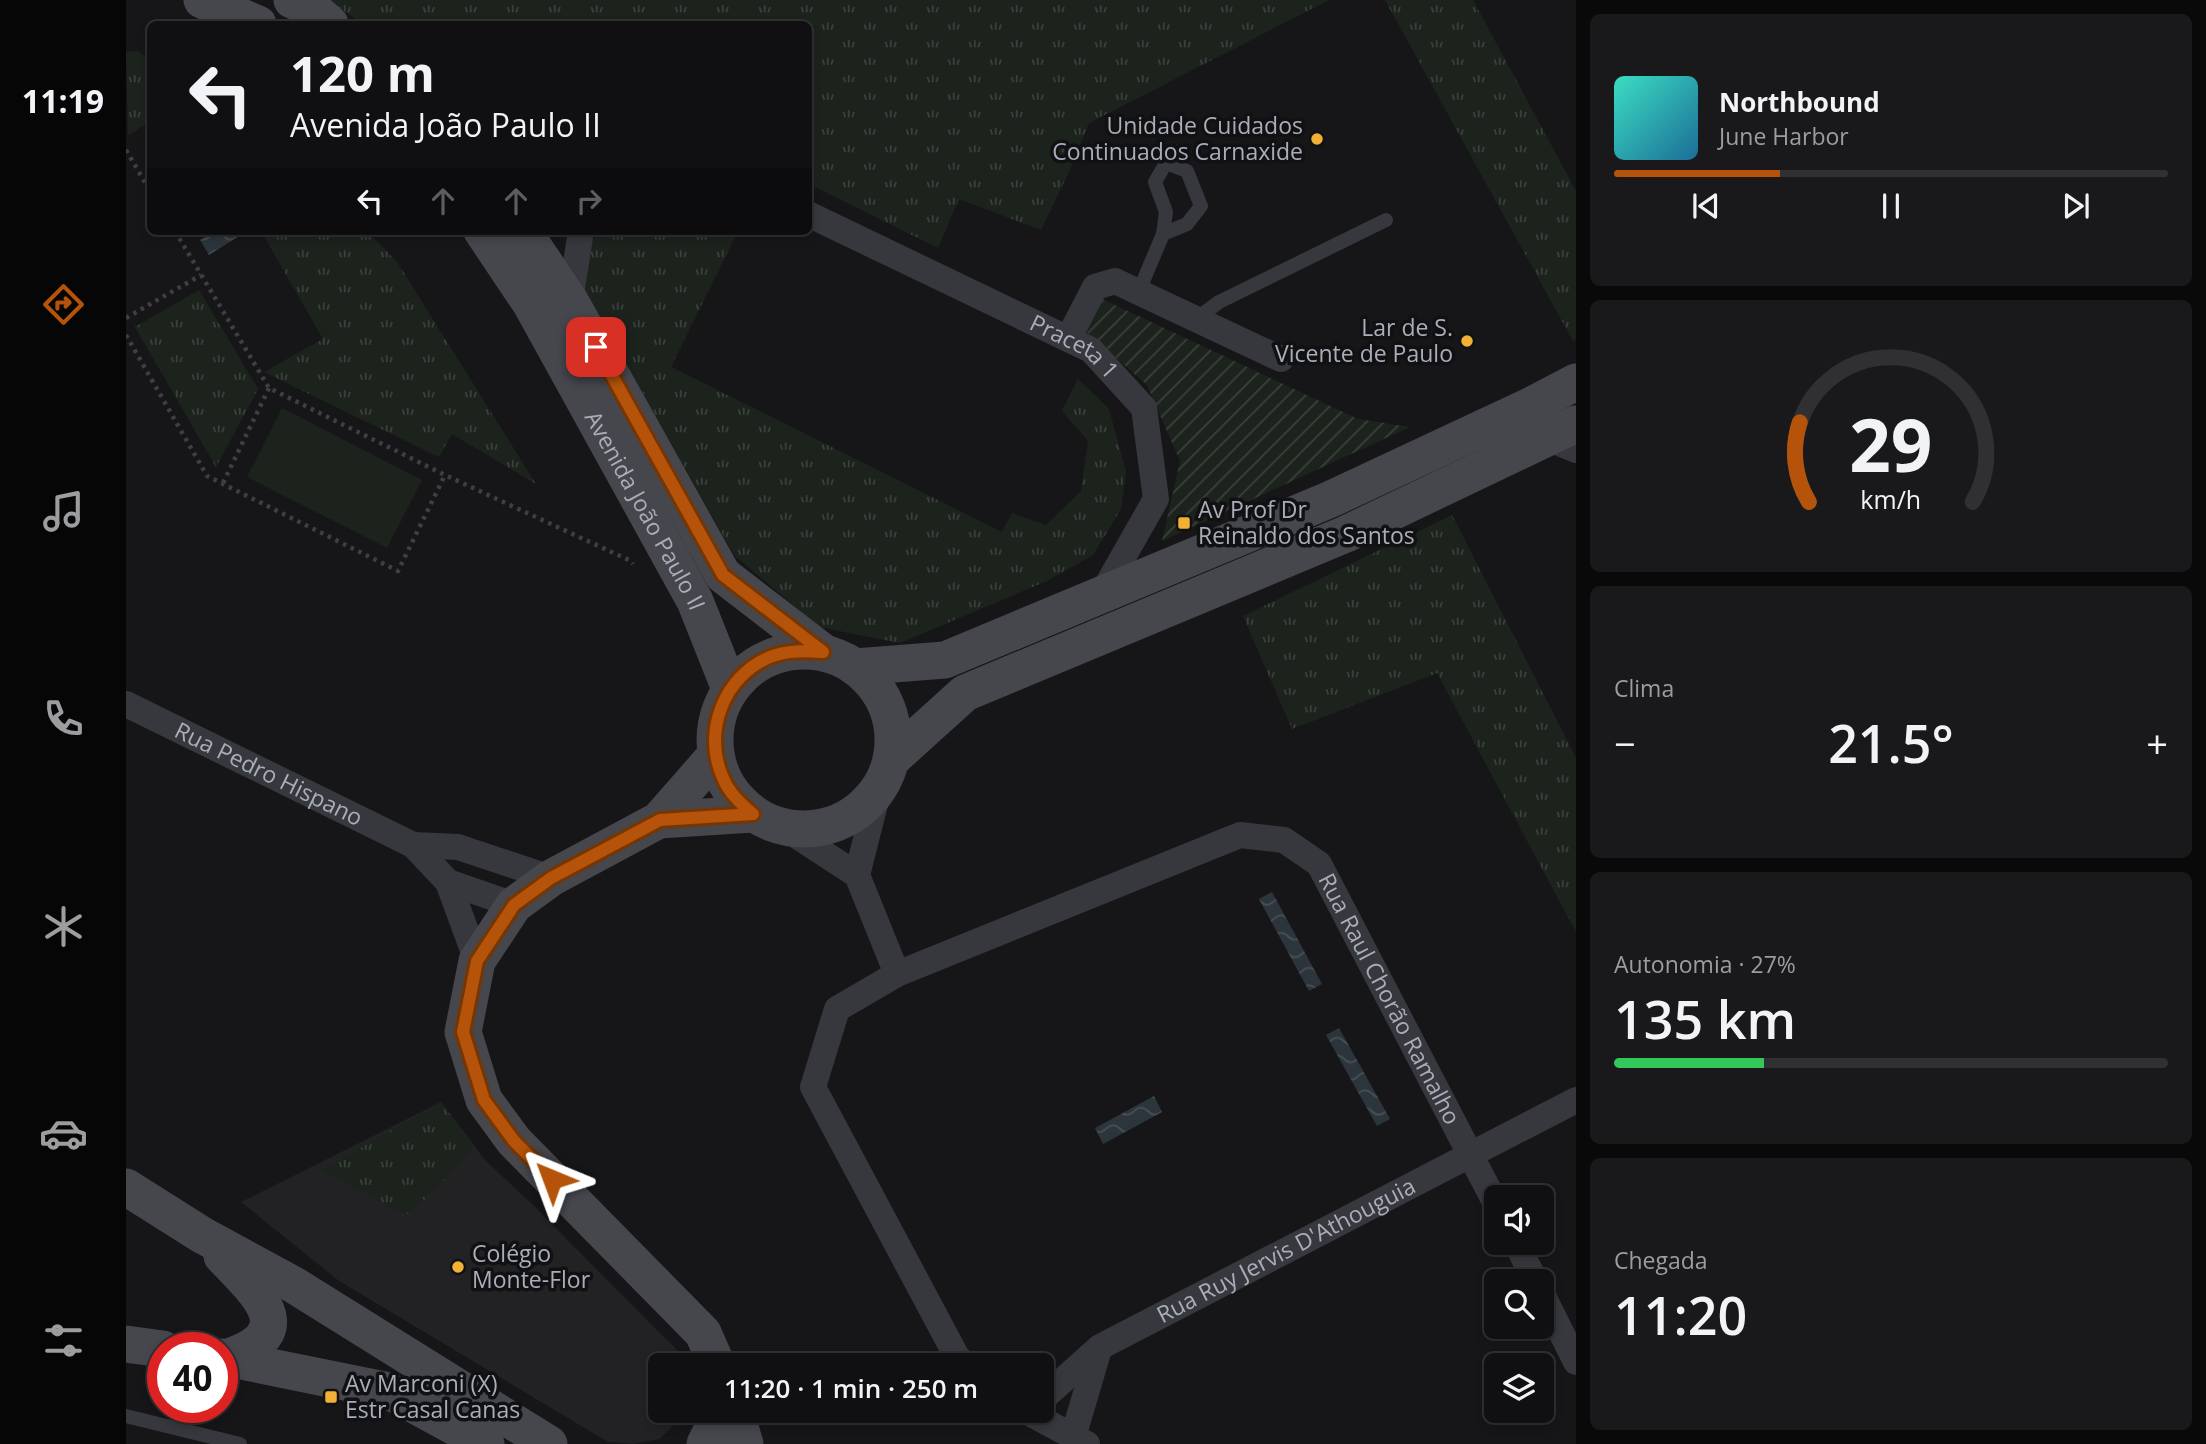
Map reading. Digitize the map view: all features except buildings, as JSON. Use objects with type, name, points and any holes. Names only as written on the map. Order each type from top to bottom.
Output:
[{"type":"street","points":[[202,0],[251,21]]},
{"type":"street","points":[[292,0],[314,10],[327,21]]},
{"type":"street","name":"Praceta 1","points":[[812,216],[1091,350],[1144,408],[1156,499],[1102,594]]},
{"type":"street","name":"Avenida João Paulo II","points":[[485,235],[531,304],[688,589],[730,689]]},
{"type":"street","name":"Avenida João Paulo II","points":[[526,235],[570,301],[723,575],[874,684],[888,707],[894,733],[885,775]]},
{"type":"street","points":[[570,301],[580,235]]},
{"type":"street","points":[[1068,339],[1095,287],[1115,281],[1281,359]]},
{"type":"street","points":[[897,974],[857,874],[736,799],[723,779],[715,756],[719,710],[730,689],[748,670],[771,657],[797,650],[839,659],[945,660],[1331,499],[1576,382]]},
{"type":"street","points":[[660,820],[769,821],[812,830],[837,824],[860,811],[885,775],[965,692],[1346,534],[1567,438]]},
{"type":"street","name":"Rua Pedro Hispano","points":[[126,704],[413,845]]},
{"type":"street","points":[[712,1353],[703,1333],[514,1141],[484,1100],[463,1032],[477,961],[514,905],[551,878],[660,820],[715,756]]},
{"type":"street","points":[[857,874],[885,775]]},
{"type":"street","name":"Rua Raul Chorão Ramalho","points":[[955,1353],[813,1087],[837,1009],[897,974],[1240,835],[1284,840],[1319,864],[1486,1185]]},
{"type":"street","points":[[413,845],[458,847],[551,878]]},
{"type":"street","points":[[413,845],[448,882],[477,961]]},
{"type":"street","points":[[448,882],[514,905]]},
{"type":"street","name":"Rua Ruy Jervis D'Athouguia","points":[[1054,1387],[1100,1347],[1576,1100]]},
{"type":"street","points":[[126,1187],[202,1235],[293,1285],[549,1444]]},
{"type":"street","points":[[202,1235],[250,1286],[267,1310],[269,1323],[266,1334],[260,1342],[238,1353]]},
{"type":"street","points":[[1554,1318],[1576,1362]]},
{"type":"street","points":[[126,1344],[147,1347]]},
{"type":"street","points":[[1053,1423],[1080,1440],[1100,1347]]},
{"type":"street","points":[[238,1360],[389,1391],[486,1444]]},
{"type":"street","points":[[705,1444],[716,1423]]},
{"type":"street","points":[[739,1423],[745,1444]]},
{"type":"lane","points":[[1139,291],[1163,234],[1166,212],[1155,182],[1166,163],[1187,171],[1201,206],[1187,224],[1163,234]]},
{"type":"lane","points":[[1196,318],[1219,302],[1386,220]]},
{"type":"lane","points":[[126,1416],[240,1444]]},
{"type":"path","points":[[126,150],[147,186]]},
{"type":"path","points":[[177,235],[269,388],[446,475],[631,561],[638,572]]},
{"type":"path","points":[[126,318],[201,275]]},
{"type":"path","points":[[126,335],[207,476],[398,571],[446,475]]},
{"type":"path","points":[[223,483],[269,388]]},
{"type":"shaded area","name":"Colégio Monte-Flor","points":[[441,1102],[485,1160],[677,1350],[679,1353],[648,1353],[648,1423],[676,1423],[659,1439],[633,1444],[608,1442],[339,1281],[241,1202]]},
{"type":"green space","points":[[328,0],[1329,0],[1089,123],[1041,230],[959,199],[938,248],[812,185],[812,21],[359,21]]},
{"type":"green space","points":[[1385,0],[1473,0],[1576,191],[1576,339],[1573,341]]},
{"type":"green space","points":[[138,51],[147,57],[147,124],[128,135],[126,52]]},
{"type":"green space","points":[[263,235],[371,235],[397,262],[536,484],[452,434],[439,457],[264,372],[323,339]]},
{"type":"green space","points":[[595,235],[736,235],[671,367],[1002,532],[1012,513],[1046,525],[1081,491],[1088,441],[1062,411],[1078,379],[1109,409],[1126,472],[1121,509],[1093,555],[1047,581],[900,643],[819,627],[734,555],[584,289],[590,247]]},
{"type":"green space","points":[[199,290],[258,389],[216,467],[135,327]]},
{"type":"green space","points":[[1100,298],[1358,419],[1410,427],[1162,541],[1180,461],[1147,385],[1084,330]]},
{"type":"green space","points":[[282,408],[422,480],[387,548],[247,477]]},
{"type":"green space","points":[[1452,515],[1576,758],[1576,932],[1437,673],[1292,729],[1243,616]]},
{"type":"green space","points":[[441,1102],[475,1146],[438,1188],[405,1216],[322,1170]]},
{"type":"water","points":[[204,235],[241,235],[209,255],[200,240]]},
{"type":"water","points":[[1272,892],[1322,984],[1309,991],[1259,899]]},
{"type":"water","points":[[1339,1028],[1390,1119],[1377,1126],[1326,1035]]},
{"type":"water","points":[[1154,1096],[1162,1112],[1103,1144],[1095,1128]]},
{"type":"place","name":"Unidade Cuidados Continuados Carnaxide","points":[[1317,139]]},
{"type":"place","name":"Lar de S. Vicente de Paulo","points":[[1467,341]]},
{"type":"place","name":"Av Prof Dr Reinaldo dos Santos","points":[[1184,523]]},
{"type":"place","name":"Colégio Monte-Flor","points":[[458,1267]]},
{"type":"place","name":"Av Marconi (X) Estr Casal Canas","points":[[331,1397]]},
{"type":"route","points":[[552,1179],[514,1141],[484,1100],[463,1032],[477,961],[514,905],[551,878],[660,820],[753,814],[736,799],[723,779],[715,756],[719,710],[730,689],[748,670],[771,657],[797,650],[823,652],[723,575],[596,347]]}]
